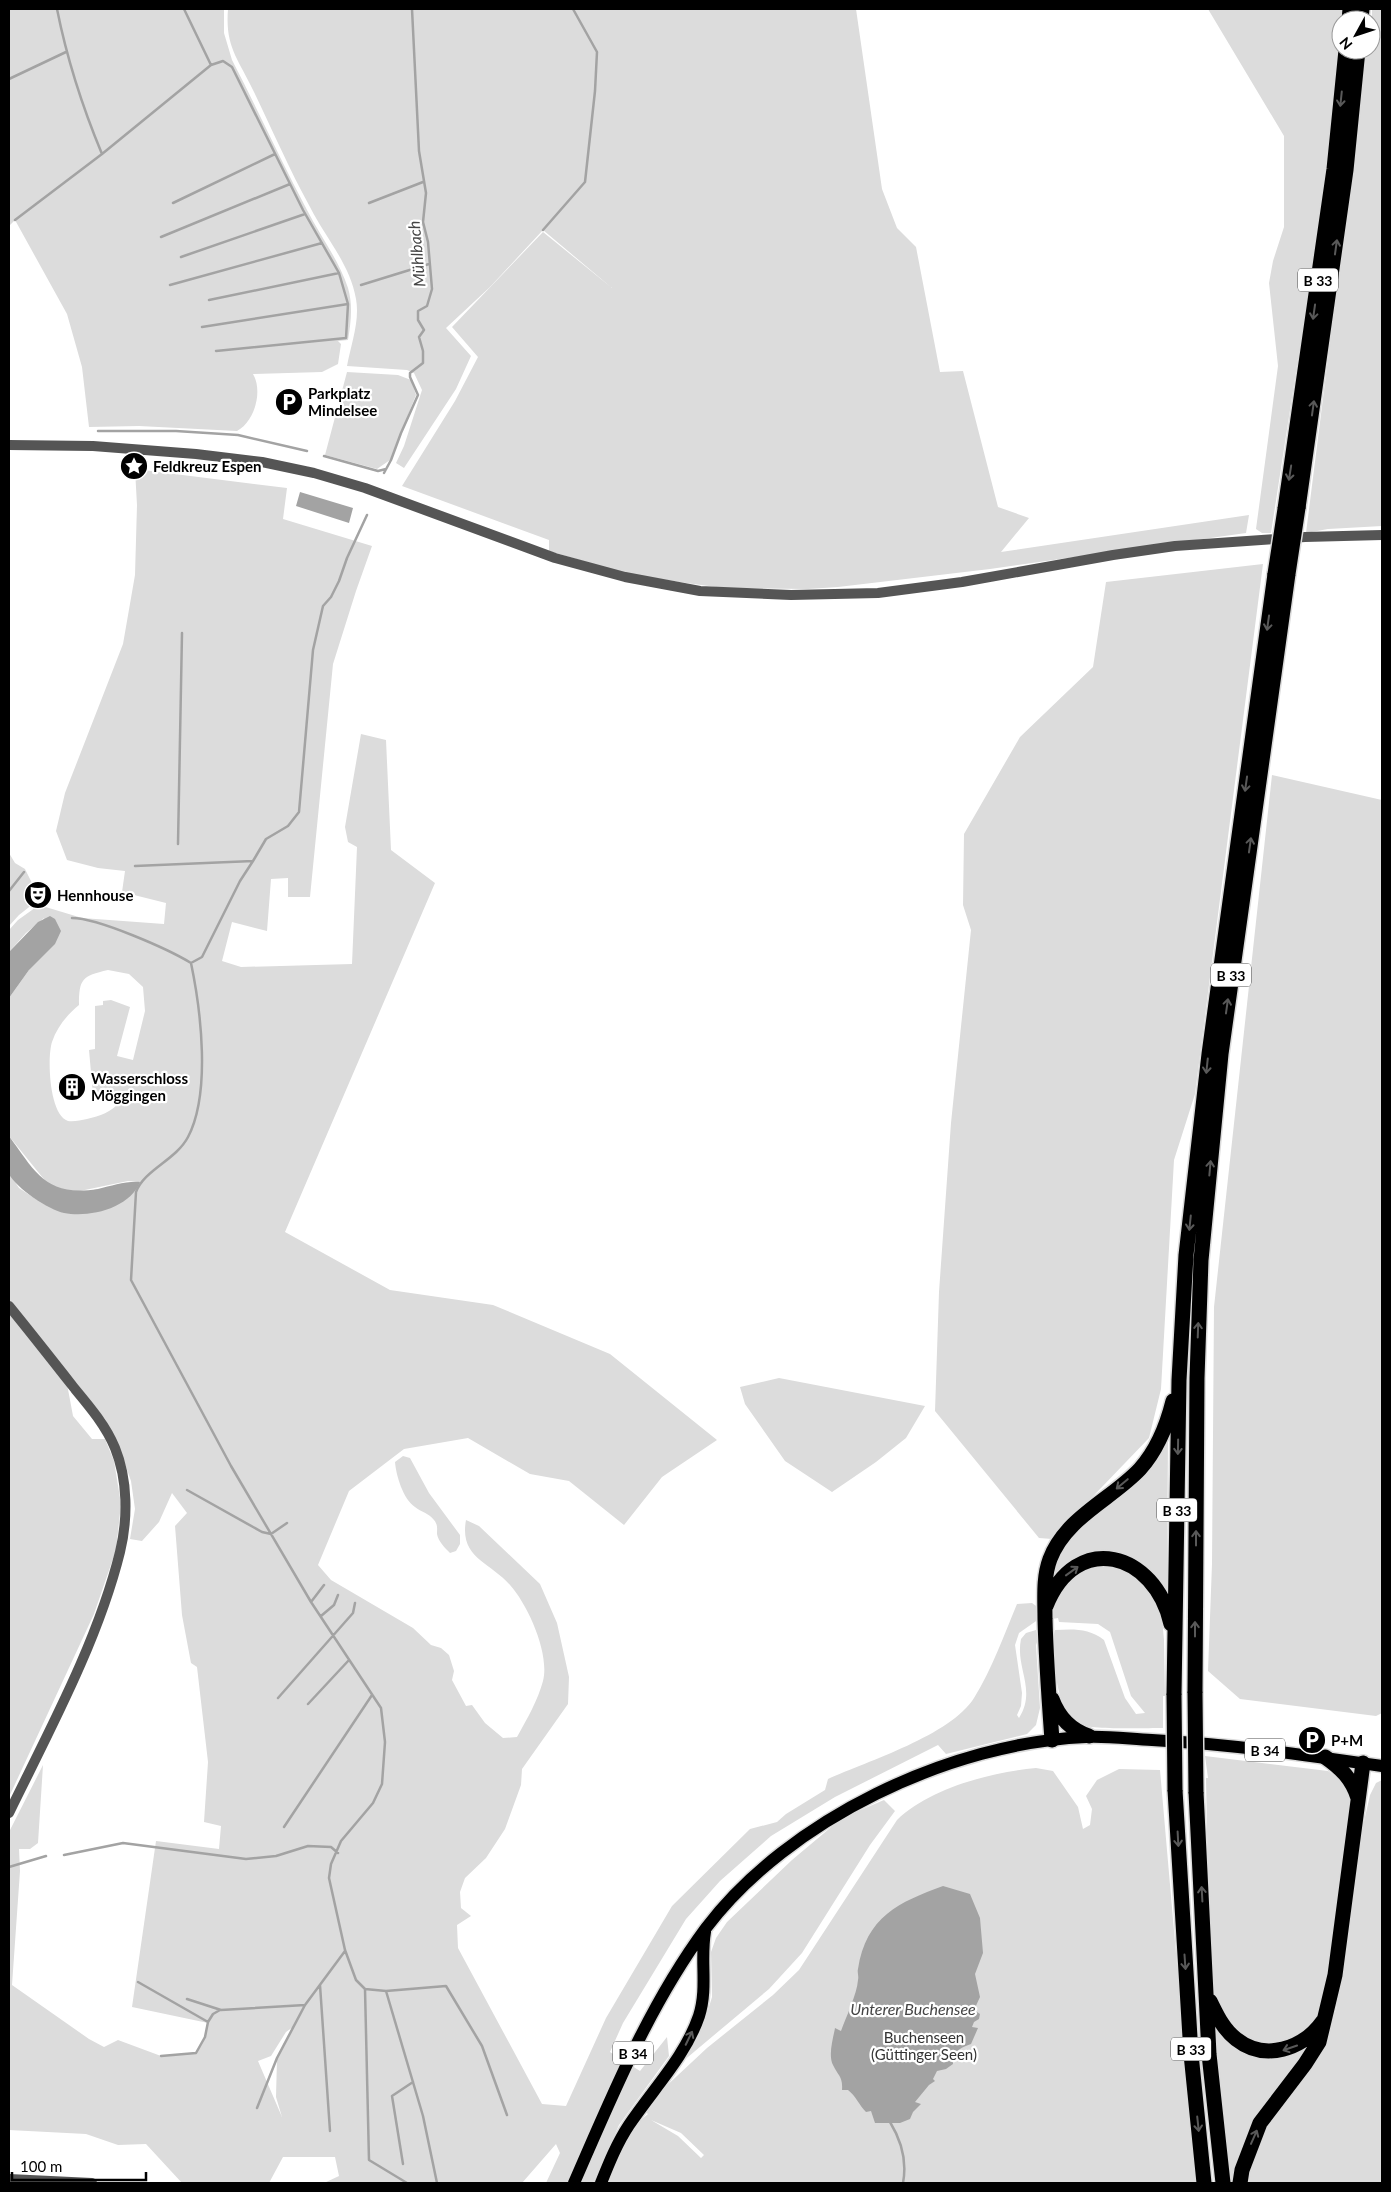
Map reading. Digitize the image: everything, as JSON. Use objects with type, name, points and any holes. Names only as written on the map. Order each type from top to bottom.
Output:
[{"type":"highway","name":"B 33","points":[[1291,508],[1334,169],[1345,60]]},
{"type":"highway","name":"B 33","points":[[1204,2183],[1191,2054],[1175,1790],[1174,1695],[1179,1380],[1186,1255],[1209,1054],[1291,508],[1346,170],[1357,60]]},
{"type":"highway","name":"B 33","points":[[1223,2183],[1209,2054],[1196,1792],[1197,1378],[1201,1260],[1220,1054],[1281,574]]},
{"type":"highway","points":[[1052,1740],[1045,1641],[1044,1584],[1050,1560],[1055,1549],[1077,1522],[1140,1469],[1155,1448],[1169,1417],[1179,1380]]},
{"type":"highway","points":[[1045,1610],[1051,1593],[1062,1578],[1072,1569],[1085,1562],[1100,1558],[1115,1559],[1140,1570],[1150,1580],[1169,1616],[1175,1640]]},
{"type":"highway","points":[[1049,1691],[1062,1718],[1071,1728],[1089,1736]]},
{"type":"highway","points":[[1325,1758],[1339,1767],[1347,1776],[1354,1786],[1358,1800]]},
{"type":"highway","name":"B 33","points":[[1240,2183],[1248,2151],[1260,2123],[1305,2064],[1319,2042],[1334,1982],[1364,1763]]},
{"type":"highway","name":"B 33","points":[[1207,1995],[1219,2020],[1227,2031],[1235,2039],[1257,2050],[1284,2050],[1297,2046],[1318,2028],[1328,2010]]},
{"type":"main road","name":"B 34","points":[[574,2183],[616,2086],[683,1962],[705,1930],[731,1900],[767,1864],[825,1821],[866,1798],[940,1767],[990,1753],[1052,1740],[1089,1736],[1205,1743],[1364,1763]]},
{"type":"main road","points":[[1364,1763],[1382,1766]]},
{"type":"main road","points":[[601,2183],[617,2145],[628,2127],[664,2080],[687,2042],[700,2015],[704,1990],[702,1947],[705,1930]]},
{"type":"street","points":[[9,445],[46,444],[126,449],[196,454],[262,462],[314,473],[398,499],[555,558],[625,577],[700,591],[791,595],[878,593],[962,582],[1175,546],[1304,537],[1382,535]]},
{"type":"street","points":[[9,1306],[102,1423],[115,1448],[123,1476],[125,1516],[120,1551],[96,1623],[69,1688],[9,1813]]},
{"type":"street","points":[[9,2179],[92,2183]]},
{"type":"green space","points":[[9,9],[224,9],[224,33],[232,60],[297,192],[340,268],[350,294],[351,307],[348,340],[338,341],[341,344],[338,364],[322,372],[253,374],[256,381],[257,397],[253,413],[237,431],[139,426],[89,427],[82,367],[67,314],[15,220],[9,226]]},
{"type":"green space","points":[[228,9],[856,9],[882,189],[897,228],[916,247],[940,372],[963,371],[998,507],[1029,518],[1001,552],[1249,515],[1246,533],[990,569],[838,587],[808,589],[724,588],[624,573],[549,551],[549,540],[402,486],[455,401],[478,357],[452,327],[543,232],[612,288],[543,230],[490,287],[446,328],[471,356],[456,389],[404,468],[396,463],[404,446],[422,390],[414,373],[407,370],[347,366],[357,316],[353,286],[343,262],[316,218],[295,178],[234,52],[229,33]]},
{"type":"green space","points":[[1208,9],[1345,9],[1331,10],[1331,60],[1339,60],[1320,216],[1271,533],[1262,533],[1256,529],[1278,366],[1269,283],[1273,261],[1284,227],[1284,136]]},
{"type":"green space","points":[[1382,9],[1382,526],[1328,529],[1306,533],[1366,60],[1381,60],[1381,10],[1372,10]]},
{"type":"green space","points":[[347,372],[398,375],[411,380],[416,395],[390,460],[377,469],[325,455]]},
{"type":"green space","points":[[135,469],[287,488],[283,519],[372,546],[333,664],[310,897],[288,897],[288,878],[271,879],[267,931],[232,922],[222,961],[241,967],[352,964],[357,847],[348,842],[345,827],[361,734],[386,740],[391,850],[435,883],[285,1232],[390,1290],[493,1305],[610,1354],[717,1440],[662,1477],[624,1525],[569,1481],[530,1474],[468,1438],[404,1449],[349,1491],[318,1565],[331,1580],[413,1628],[431,1645],[441,1648],[449,1655],[454,1671],[452,1680],[466,1706],[472,1705],[485,1723],[503,1738],[517,1737],[532,1709],[543,1681],[543,1657],[536,1630],[517,1594],[502,1577],[478,1558],[467,1543],[465,1533],[466,1520],[479,1526],[540,1584],[557,1623],[569,1677],[568,1704],[522,1769],[521,1785],[505,1829],[486,1858],[465,1878],[460,1892],[461,1908],[471,1916],[457,1925],[458,1948],[542,2104],[566,2106],[606,2018],[672,1906],[750,1829],[777,1822],[786,1814],[825,1790],[828,1779],[907,1746],[947,1724],[963,1711],[974,1698],[997,1652],[1017,1604],[1032,1603],[1039,1608],[1039,1619],[1019,1633],[1015,1645],[1022,1693],[1021,1706],[1017,1715],[1019,1718],[1026,1698],[1020,1650],[1021,1639],[1026,1633],[1036,1630],[1037,1634],[1040,1634],[1036,1645],[1040,1708],[1036,1725],[1027,1734],[946,1754],[938,1745],[835,1797],[771,1836],[720,1881],[686,1919],[623,2023],[610,2052],[640,2071],[667,2037],[669,2056],[619,2125],[593,2183],[546,2183],[560,2153],[556,2144],[522,2183],[324,2183],[339,2176],[335,2157],[283,2157],[269,2183],[182,2183],[146,2144],[118,2145],[86,2134],[9,2130],[9,1832],[43,1765],[38,1843],[30,1849],[19,1849],[20,1871],[12,1985],[89,2039],[104,2047],[118,2040],[161,2056],[196,2053],[205,2037],[208,2023],[132,2007],[156,1841],[219,1849],[221,1826],[204,1822],[208,1762],[197,1667],[191,1663],[182,1615],[175,1526],[187,1513],[172,1493],[159,1522],[142,1541],[130,1539],[135,1509],[131,1481],[120,1450],[105,1419],[72,1378],[67,1384],[73,1416],[92,1439],[105,1439],[114,1461],[121,1504],[116,1550],[94,1614],[9,1797],[9,1173],[19,1188],[37,1200],[139,1182],[128,1181],[80,1191],[61,1190],[47,1183],[9,1136],[9,998],[29,970],[44,918],[26,933],[9,952],[9,930],[18,920],[39,905],[82,918],[164,924],[166,903],[122,892],[125,871],[98,868],[67,860],[56,831],[65,793],[123,644],[135,575],[137,505]],"holes":[[[108,970],[129,974],[143,987],[145,1011],[133,1060],[117,1056],[130,1007],[111,1000],[103,1001],[103,1005],[95,1006],[95,1049],[89,1050],[93,1095],[96,1100],[120,1102],[101,1115],[68,1121],[62,1116],[53,1097],[50,1049],[57,1031],[70,1013],[79,1005],[81,984],[92,974]],[[293,2027],[277,2058],[276,2097],[282,2117],[258,2061],[271,2056],[286,2032]]]},
{"type":"green space","points":[[1263,564],[1195,1094],[1174,1160],[1161,1389],[1149,1438],[1052,1539],[1039,1538],[935,1411],[939,1292],[951,1123],[971,930],[963,905],[964,834],[1020,737],[1093,667],[1106,582]]},
{"type":"green space","points":[[1272,775],[1382,800],[1382,1713],[1376,1716],[1240,1699],[1208,1671],[1212,1564],[1214,1307]]},
{"type":"green space","points":[[9,853],[15,863],[25,869],[32,883],[26,895],[33,904],[9,926]]},
{"type":"green space","points":[[779,1378],[925,1406],[906,1438],[876,1462],[832,1492],[785,1461],[745,1404],[740,1387]]},
{"type":"green space","points":[[1168,1438],[1167,1593],[1099,1554],[1051,1588],[1056,1561],[1066,1542]]},
{"type":"green space","points":[[403,1456],[410,1458],[429,1493],[460,1535],[460,1544],[456,1551],[450,1553],[444,1547],[438,1537],[437,1525],[434,1520],[417,1509],[404,1493],[395,1462]]},
{"type":"green space","points":[[1101,1564],[1137,1574],[1157,1599],[1162,1618],[1164,1640],[1165,1696],[1163,1696],[1163,1728],[1084,1726],[1070,1718],[1060,1696],[1055,1669],[1052,1634],[1054,1634],[1055,1630],[1087,1631],[1104,1640],[1125,1698],[1136,1714],[1145,1713],[1131,1696],[1110,1632],[1098,1624],[1059,1622],[1058,1618],[1052,1619],[1057,1596],[1075,1574]]},
{"type":"green space","points":[[1205,1756],[1328,1771],[1347,1784],[1352,1805],[1328,1979],[1321,2015],[1298,2039],[1288,2043],[1262,2045],[1249,2042],[1220,2014],[1213,1988],[1209,1936],[1206,1778],[1208,1778]]},
{"type":"green space","name":"Buchenseen (Güttinger Seen)","points":[[1036,1768],[1053,1771],[1078,1807],[1083,1829],[1090,1825],[1092,1809],[1086,1796],[1097,1780],[1119,1769],[1160,1770],[1196,2183],[606,2183],[617,2155],[637,2123],[648,2114],[644,2111],[662,2090],[707,2048],[773,1995],[799,1970],[897,1820],[926,1799],[944,1791],[981,1778]],"holes":[[[651,2120],[681,2133],[704,2155],[701,2158],[678,2136]]]},
{"type":"green space","points":[[1382,1780],[1382,2183],[1245,2183],[1247,2171],[1267,2123],[1319,2053],[1336,2010],[1361,1835],[1370,1795],[1376,1783]]},
{"type":"green space","points":[[884,1800],[895,1811],[870,1845],[802,1953],[769,1989],[682,2062],[705,2020],[712,1997],[711,1952],[716,1938],[727,1922],[792,1860],[842,1818]]},
{"type":"green space","points":[[1212,2021],[1235,2044],[1310,2043],[1235,2183],[1229,2183]]},
{"type":"water","points":[[300,492],[353,508],[349,523],[296,506]]},
{"type":"water","points":[[50,916],[55,919],[61,931],[55,944],[29,970],[9,998],[9,952],[38,922]]},
{"type":"water","points":[[9,1136],[35,1171],[54,1186],[80,1191],[140,1182],[128,1199],[108,1209],[85,1214],[58,1211],[42,1203],[18,1186],[9,1174],[7,1160]]},
{"type":"water","name":"Unterer Buchensee","points":[[943,1886],[970,1894],[980,1918],[983,1953],[975,1974],[980,1997],[974,2010],[980,2014],[979,2019],[974,2022],[972,2027],[978,2028],[971,2044],[956,2053],[953,2064],[946,2069],[937,2071],[933,2079],[935,2081],[929,2085],[915,2102],[921,2104],[913,2112],[910,2119],[900,2123],[875,2123],[871,2111],[866,2112],[851,2092],[842,2090],[841,2079],[831,2057],[835,2028],[841,2031],[856,1992],[862,1951],[868,1936],[877,1924],[887,1914],[912,1898]]},
{"type":"waterway","points":[[57,9],[65,46],[76,82],[102,154]]},
{"type":"waterway","points":[[184,9],[211,65]]},
{"type":"waterway","name":"Mühlbach","points":[[384,473],[418,395],[410,377],[410,373],[423,363],[423,351],[419,337],[424,330],[418,320],[418,311],[427,306],[432,289],[428,242],[423,222],[426,193],[419,151],[412,9]]},
{"type":"waterway","points":[[543,230],[585,182],[595,91],[597,52],[573,9]]},
{"type":"waterway","points":[[9,79],[66,52]]},
{"type":"waterway","points":[[15,220],[102,154],[211,65],[223,61],[232,67],[303,210],[339,273],[348,304],[346,338],[216,351]]},
{"type":"waterway","points":[[173,203],[275,154]]},
{"type":"waterway","points":[[369,203],[423,182]]},
{"type":"waterway","points":[[161,237],[290,184]]},
{"type":"waterway","points":[[181,257],[305,214]]},
{"type":"waterway","points":[[170,285],[322,243]]},
{"type":"waterway","points":[[361,285],[429,264]]},
{"type":"waterway","points":[[209,300],[339,273]]},
{"type":"waterway","points":[[202,327],[348,304]]},
{"type":"waterway","name":"Mühlbach","points":[[98,431],[176,431],[238,435],[307,451]]},
{"type":"waterway","points":[[324,456],[378,471],[386,469]]},
{"type":"waterway","points":[[135,866],[253,861],[266,839],[288,826],[299,812],[313,650],[323,606],[331,597],[339,581],[347,558],[367,515]]},
{"type":"waterway","points":[[178,844],[182,633]]},
{"type":"waterway","points":[[72,918],[84,919],[115,929],[166,950],[191,963],[202,957],[240,881],[253,861]]},
{"type":"waterway","points":[[9,891],[24,872]]},
{"type":"waterway","points":[[191,963],[201,1028],[202,1075],[200,1098],[195,1119],[183,1145],[146,1177],[136,1192],[131,1280],[231,1466],[311,1602],[381,1708],[385,1742],[382,1784],[373,1803],[341,1841],[331,1864],[329,1878],[345,1950],[356,1980],[365,1989],[386,1991],[446,1986],[482,2046],[507,2115]]},
{"type":"waterway","points":[[187,1490],[262,1532],[271,1534],[287,1523]]},
{"type":"waterway","points":[[311,1602],[324,1585]]},
{"type":"waterway","points":[[321,1616],[334,1605],[338,1595]]},
{"type":"waterway","points":[[278,1698],[353,1613],[355,1603]]},
{"type":"waterway","points":[[308,1704],[349,1660]]},
{"type":"waterway","points":[[284,1827],[372,1695]]},
{"type":"waterway","points":[[64,1855],[123,1843],[246,1859],[276,1856],[308,1846],[331,1847],[338,1853]]},
{"type":"waterway","points":[[9,1867],[46,1856]]},
{"type":"waterway","points":[[257,2108],[277,2058],[305,2005],[345,1951]]},
{"type":"waterway","points":[[138,1982],[208,2022],[213,2014],[220,2010]]},
{"type":"waterway","points":[[320,1985],[330,2131]]},
{"type":"waterway","points":[[365,1989],[369,2160],[407,2183]]},
{"type":"waterway","points":[[386,1991],[423,2116],[437,2183]]},
{"type":"waterway","points":[[187,1999],[221,2010],[305,2005]]},
{"type":"waterway","points":[[161,2056],[196,2053],[205,2037],[208,2022]]},
{"type":"waterway","points":[[403,2164],[392,2096],[413,2082]]},
{"type":"waterway","points":[[890,2122],[897,2136],[904,2159],[903,2183]]},
{"type":"place","name":"Parkplatz Mindelsee","points":[[289,402]]},
{"type":"place","name":"Feldkreuz Espen","points":[[134,466]]},
{"type":"place","name":"Hennhouse","points":[[38,895]]},
{"type":"place","name":"Wasserschloss Möggingen","points":[[72,1087]]},
{"type":"place","name":"P+M","points":[[1312,1740]]}]
